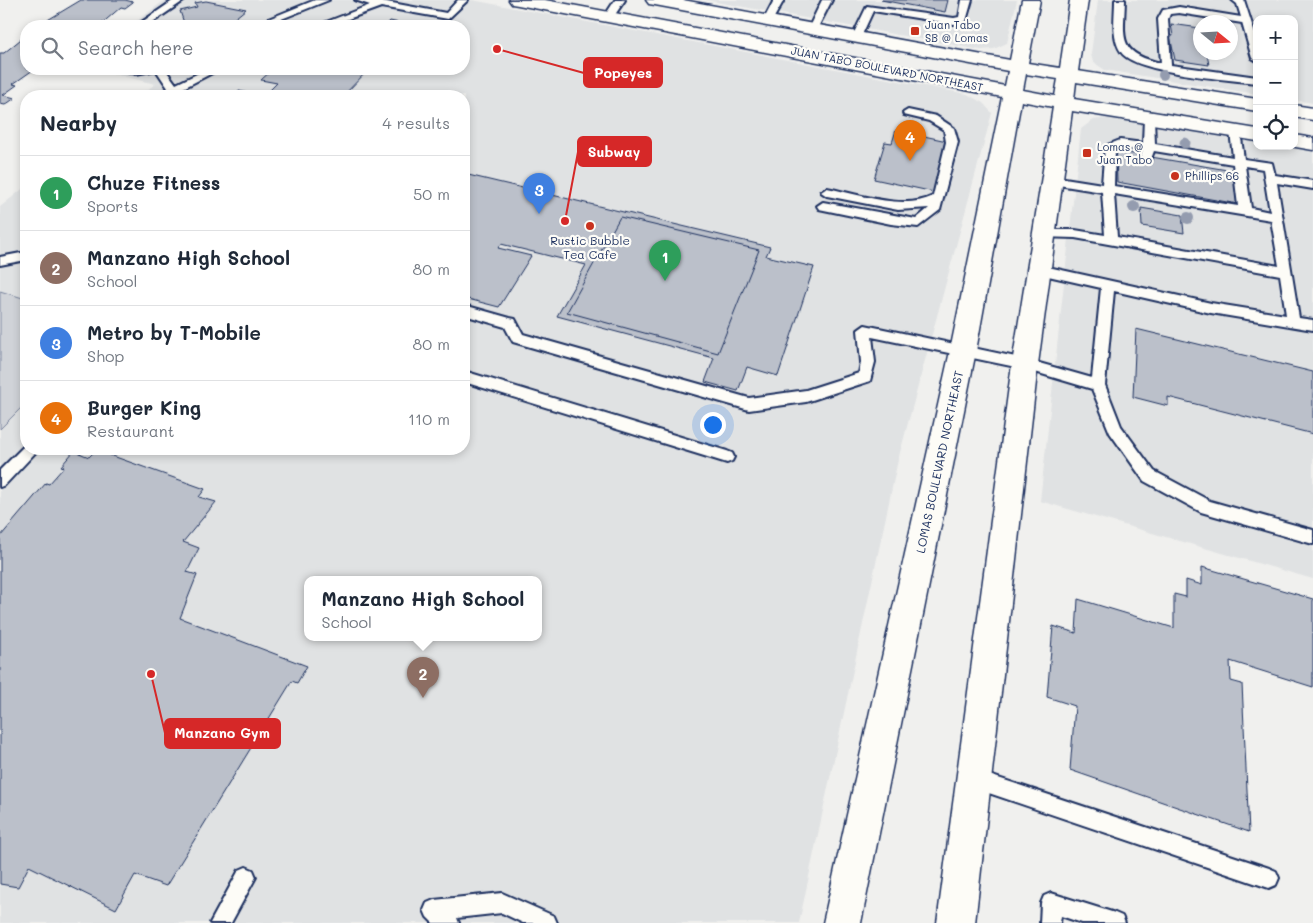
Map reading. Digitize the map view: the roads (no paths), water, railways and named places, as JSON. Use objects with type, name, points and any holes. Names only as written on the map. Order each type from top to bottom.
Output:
[{"type":"main road","name":"JUAN TABO BOULEVARD NORTHEAST","points":[[518,0],[609,17],[1015,80],[1067,74],[1253,104]]},
{"type":"main road","name":"JUAN TABO BOULEVARD NORTHEAST","points":[[655,0],[678,2],[857,37],[1015,80],[1062,103],[1253,134]]},
{"type":"main road","name":"LOMAS BOULEVARD NORTHEAST","points":[[842,923],[963,351],[1031,0]]},
{"type":"main road","points":[[956,923],[1025,364],[1062,103],[1079,0]]},
{"type":"main road","points":[[1298,112],[1313,114]]},
{"type":"main road","points":[[1298,142],[1313,144]]},
{"type":"lane","points":[[151,20],[180,0]]},
{"type":"lane","points":[[272,20],[324,0]]},
{"type":"lane","points":[[360,0],[448,16],[463,0]]},
{"type":"lane","points":[[337,20],[391,0]]},
{"type":"lane","points":[[609,17],[620,0]]},
{"type":"lane","points":[[768,21],[779,0]]},
{"type":"lane","points":[[813,29],[827,0]]},
{"type":"lane","points":[[859,0],[870,8],[954,21],[963,19],[966,0]]},
{"type":"lane","points":[[1120,0],[1121,42],[1126,54],[1144,63],[1253,79]]},
{"type":"lane","points":[[1237,0],[1242,2],[1253,43]]},
{"type":"lane","points":[[857,37],[870,8]]},
{"type":"lane","points":[[1166,67],[1162,19],[1166,12],[1179,10],[1247,21]]},
{"type":"lane","points":[[164,75],[174,89],[203,75]]},
{"type":"lane","points":[[822,206],[891,220],[918,223],[934,210],[952,142],[949,128],[932,118],[908,113]]},
{"type":"lane","points":[[1148,151],[1149,118]]},
{"type":"lane","points":[[1235,131],[1245,211]]},
{"type":"lane","points":[[1111,240],[1108,190],[1109,148],[1120,144],[1148,151],[1207,161],[1239,162],[1268,166],[1293,321]]},
{"type":"lane","points":[[1271,178],[1313,185]]},
{"type":"lane","points":[[1052,180],[1108,190],[1149,192],[1210,202],[1277,217]]},
{"type":"lane","points":[[827,192],[898,206],[923,206],[938,198]]},
{"type":"lane","points":[[1044,234],[1075,234],[1286,272]]},
{"type":"lane","points":[[0,261],[20,257]]},
{"type":"lane","points":[[1039,270],[1210,308],[1313,325]]},
{"type":"lane","points":[[1108,285],[1098,385],[1116,429],[1149,476],[1206,507],[1313,537]]},
{"type":"lane","points":[[470,312],[510,323],[518,338],[749,404],[806,396],[865,377],[868,362],[865,330],[1025,364],[1098,385]]},
{"type":"lane","points":[[470,378],[727,457]]},
{"type":"lane","points":[[0,480],[24,455]]},
{"type":"lane","points":[[974,779],[1269,878]]},
{"type":"lane","points":[[220,923],[246,877]]},
{"type":"lane","points":[[449,923],[434,910],[502,903],[547,923]]},
{"type":"lane","points":[[1050,923],[1051,903],[1115,923]]},
{"type":"place","name":"Juan Tabo SB @ Lomas","points":[[915,31]]},
{"type":"place","name":"Popeyes","points":[[497,49]]},
{"type":"place","name":"Lomas @ Juan Tabo","points":[[1087,153]]},
{"type":"place","name":"Burger King","points":[[910,161]]},
{"type":"place","name":"Phillips 66","points":[[1175,176]]},
{"type":"place","name":"Metro by T-Mobile","points":[[539,214]]},
{"type":"place","name":"Subway","points":[[565,221]]},
{"type":"place","name":"Rustic Bubble Tea Cafe","points":[[590,226]]},
{"type":"place","name":"Chuze Fitness","points":[[665,281]]},
{"type":"place","name":"Manzano Gym","points":[[151,674]]},
{"type":"place","name":"Manzano High School","points":[[423,698]]}]
